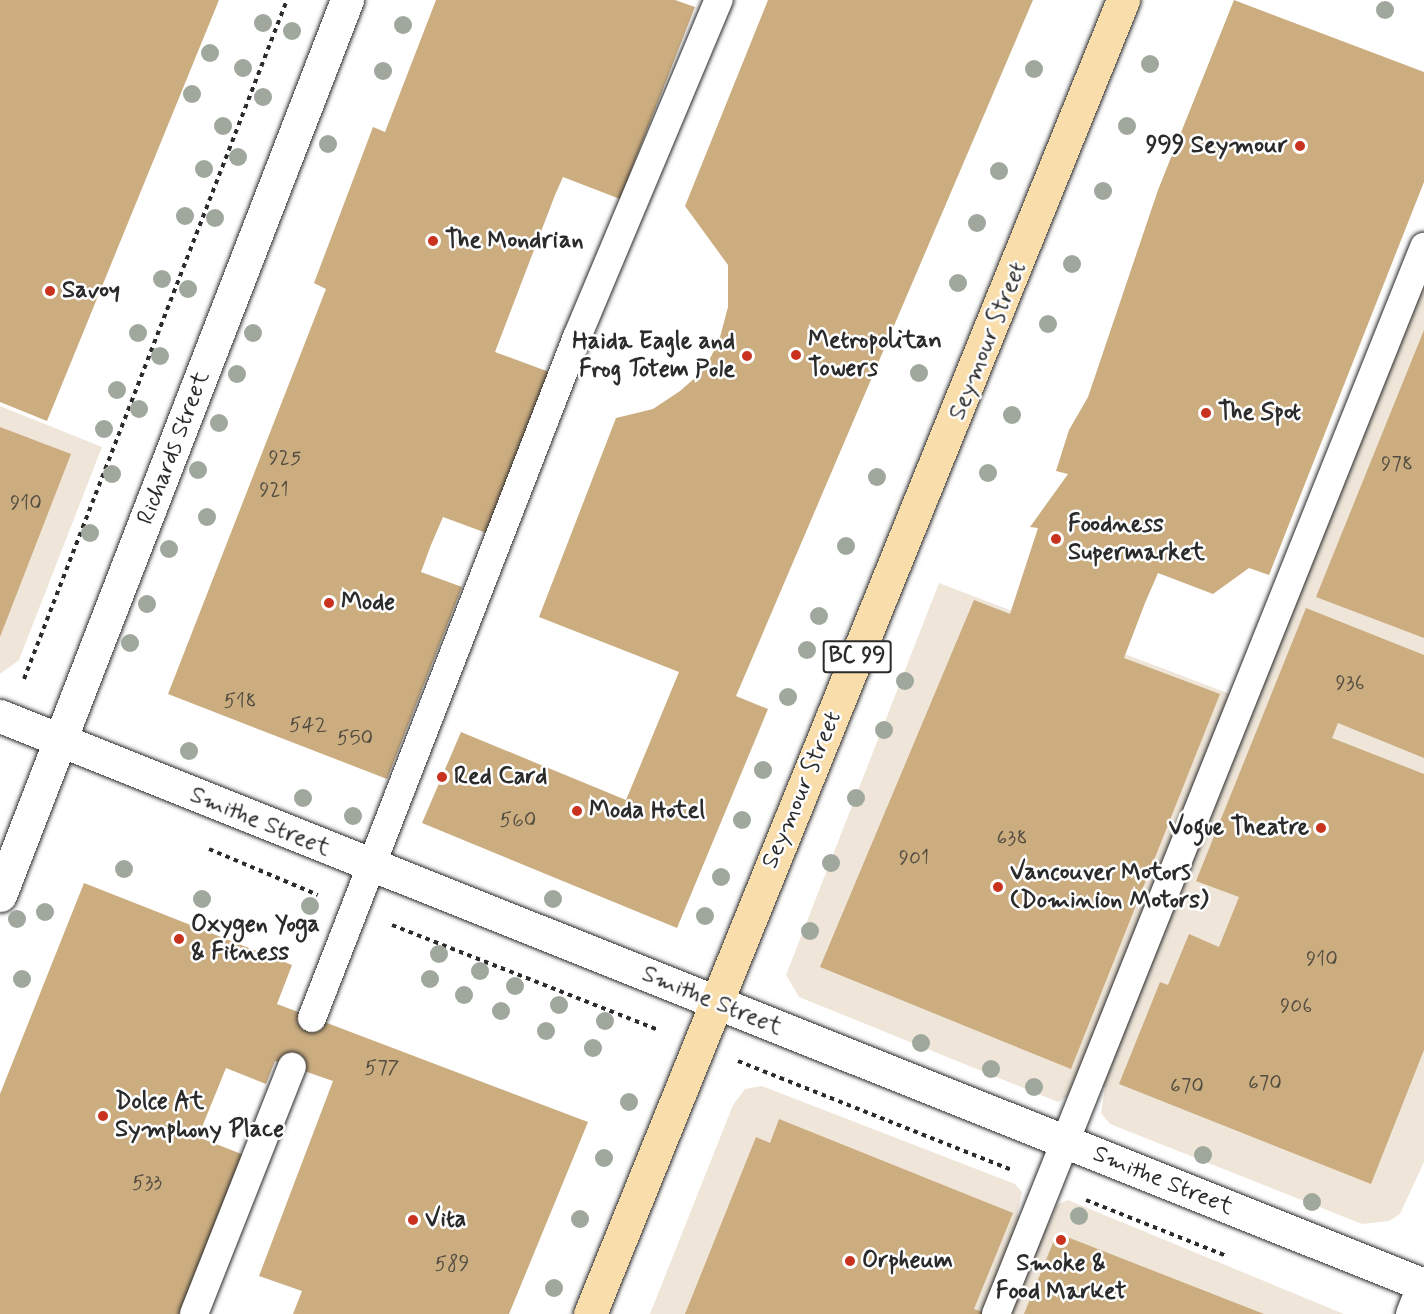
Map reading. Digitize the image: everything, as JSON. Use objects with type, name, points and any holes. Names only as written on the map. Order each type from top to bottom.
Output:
[{"type":"highway","name":"Seymour Street","points":[[590,1314],[714,1002],[951,432],[1123,0]]},
{"type":"main road","name":"Richards Street","points":[[0,895],[62,741],[347,0]]},
{"type":"main road","name":"Smithe Street","points":[[0,716],[371,868],[1066,1142],[1421,1291]]},
{"type":"lane","points":[[312,1018],[577,337],[719,0]]},
{"type":"lane","points":[[996,1314],[1424,247]]},
{"type":"lane","points":[[194,1314],[292,1067]]},
{"type":"path","points":[[27,670],[287,0]]},
{"type":"path","name":"Smithe Street","points":[[198,845],[326,899]]},
{"type":"path","name":"Smithe Street","points":[[390,924],[660,1031]]},
{"type":"path","name":"Smithe Street","points":[[754,1068],[1015,1171]]},
{"type":"path","name":"Smithe Street","points":[[1074,1196],[1229,1257]]},
{"type":"shaded area","points":[[1424,247],[1424,1162],[1400,1214],[1389,1221],[1362,1224],[1110,1124],[1101,1113],[1105,1088],[1092,1082],[1058,1102],[799,997],[786,975],[939,583],[1243,699]]},
{"type":"shaded area","points":[[0,406],[102,447],[19,660],[0,674]]},
{"type":"shaded area","points":[[762,1086],[1015,1184],[1022,1192],[1017,1215],[1047,1227],[1057,1205],[1068,1200],[1344,1314],[650,1314],[733,1105],[745,1089]]},
{"type":"building","name":"Savoy","points":[[0,0],[219,0],[47,421],[0,402]]},
{"type":"building","name":"The Mondrian","points":[[436,0],[675,0],[695,7],[620,199],[563,177],[555,195],[495,352],[552,373],[489,534],[443,517],[431,545],[421,572],[462,587],[387,779],[168,694],[326,289],[314,283],[373,127],[385,132]]},
{"type":"building","name":"Metropolitan Towers","points":[[768,0],[1033,0],[736,696],[768,709],[677,928],[422,823],[461,732],[626,800],[679,672],[539,617],[616,418],[653,409],[680,391],[704,370],[719,341],[728,307],[728,265],[685,206]]},
{"type":"building","points":[[1234,0],[1424,72],[1424,182],[1269,575],[1249,568],[1213,594],[1158,573],[1145,603],[1124,658],[1220,694],[1071,1069],[820,967],[974,600],[1010,614],[1038,528],[1030,527],[1068,474],[1056,471],[1069,430],[1088,397],[1158,190]]},
{"type":"building","points":[[1424,330],[1424,638],[1316,597]]},
{"type":"building","points":[[0,427],[71,454],[0,637]]},
{"type":"building","points":[[1306,608],[1424,655],[1424,758],[1338,723],[1332,738],[1424,774],[1424,1050],[1371,1184],[1119,1084],[1160,982],[1168,985],[1189,934],[1219,947],[1239,897],[1196,881]]},
{"type":"building","points":[[84,883],[292,965],[277,1004],[588,1122],[509,1314],[293,1314],[302,1291],[259,1276],[333,1081],[275,1061],[266,1084],[226,1068],[198,1137],[244,1155],[181,1314],[0,1314],[0,1094]]},
{"type":"building","name":"Orpheum","points":[[779,1119],[1013,1213],[974,1309],[988,1314],[685,1314],[756,1137],[770,1143]]},
{"type":"building","points":[[1057,1233],[1264,1314],[1024,1314]]},
{"type":"place","name":"999 Seymour","points":[[1300,146]]},
{"type":"place","name":"The Mondrian","points":[[433,241]]},
{"type":"place","name":"Savoy","points":[[50,291]]},
{"type":"place","name":"Metropolitan Towers","points":[[796,355]]},
{"type":"place","name":"Haida Eagle and Frog Totem Pole","points":[[747,356]]},
{"type":"place","name":"The Spot","points":[[1206,413]]},
{"type":"place","name":"Foodness Supermarket","points":[[1056,539]]},
{"type":"place","name":"Mode","points":[[329,603]]},
{"type":"place","name":"Red Card","points":[[442,777]]},
{"type":"place","name":"Moda Hotel","points":[[577,811]]},
{"type":"place","name":"Vogue Theatre","points":[[1321,828]]},
{"type":"place","name":"Vancouver Motors (Dominion Motors)","points":[[998,887]]},
{"type":"place","name":"Oxygen Yoga & Fitness","points":[[179,939]]},
{"type":"place","name":"Dolce At Symphony Place","points":[[103,1116]]},
{"type":"place","name":"Vita","points":[[413,1220]]},
{"type":"place","name":"Smoke & Food Market","points":[[1061,1240]]},
{"type":"place","name":"Orpheum","points":[[850,1261]]}]
